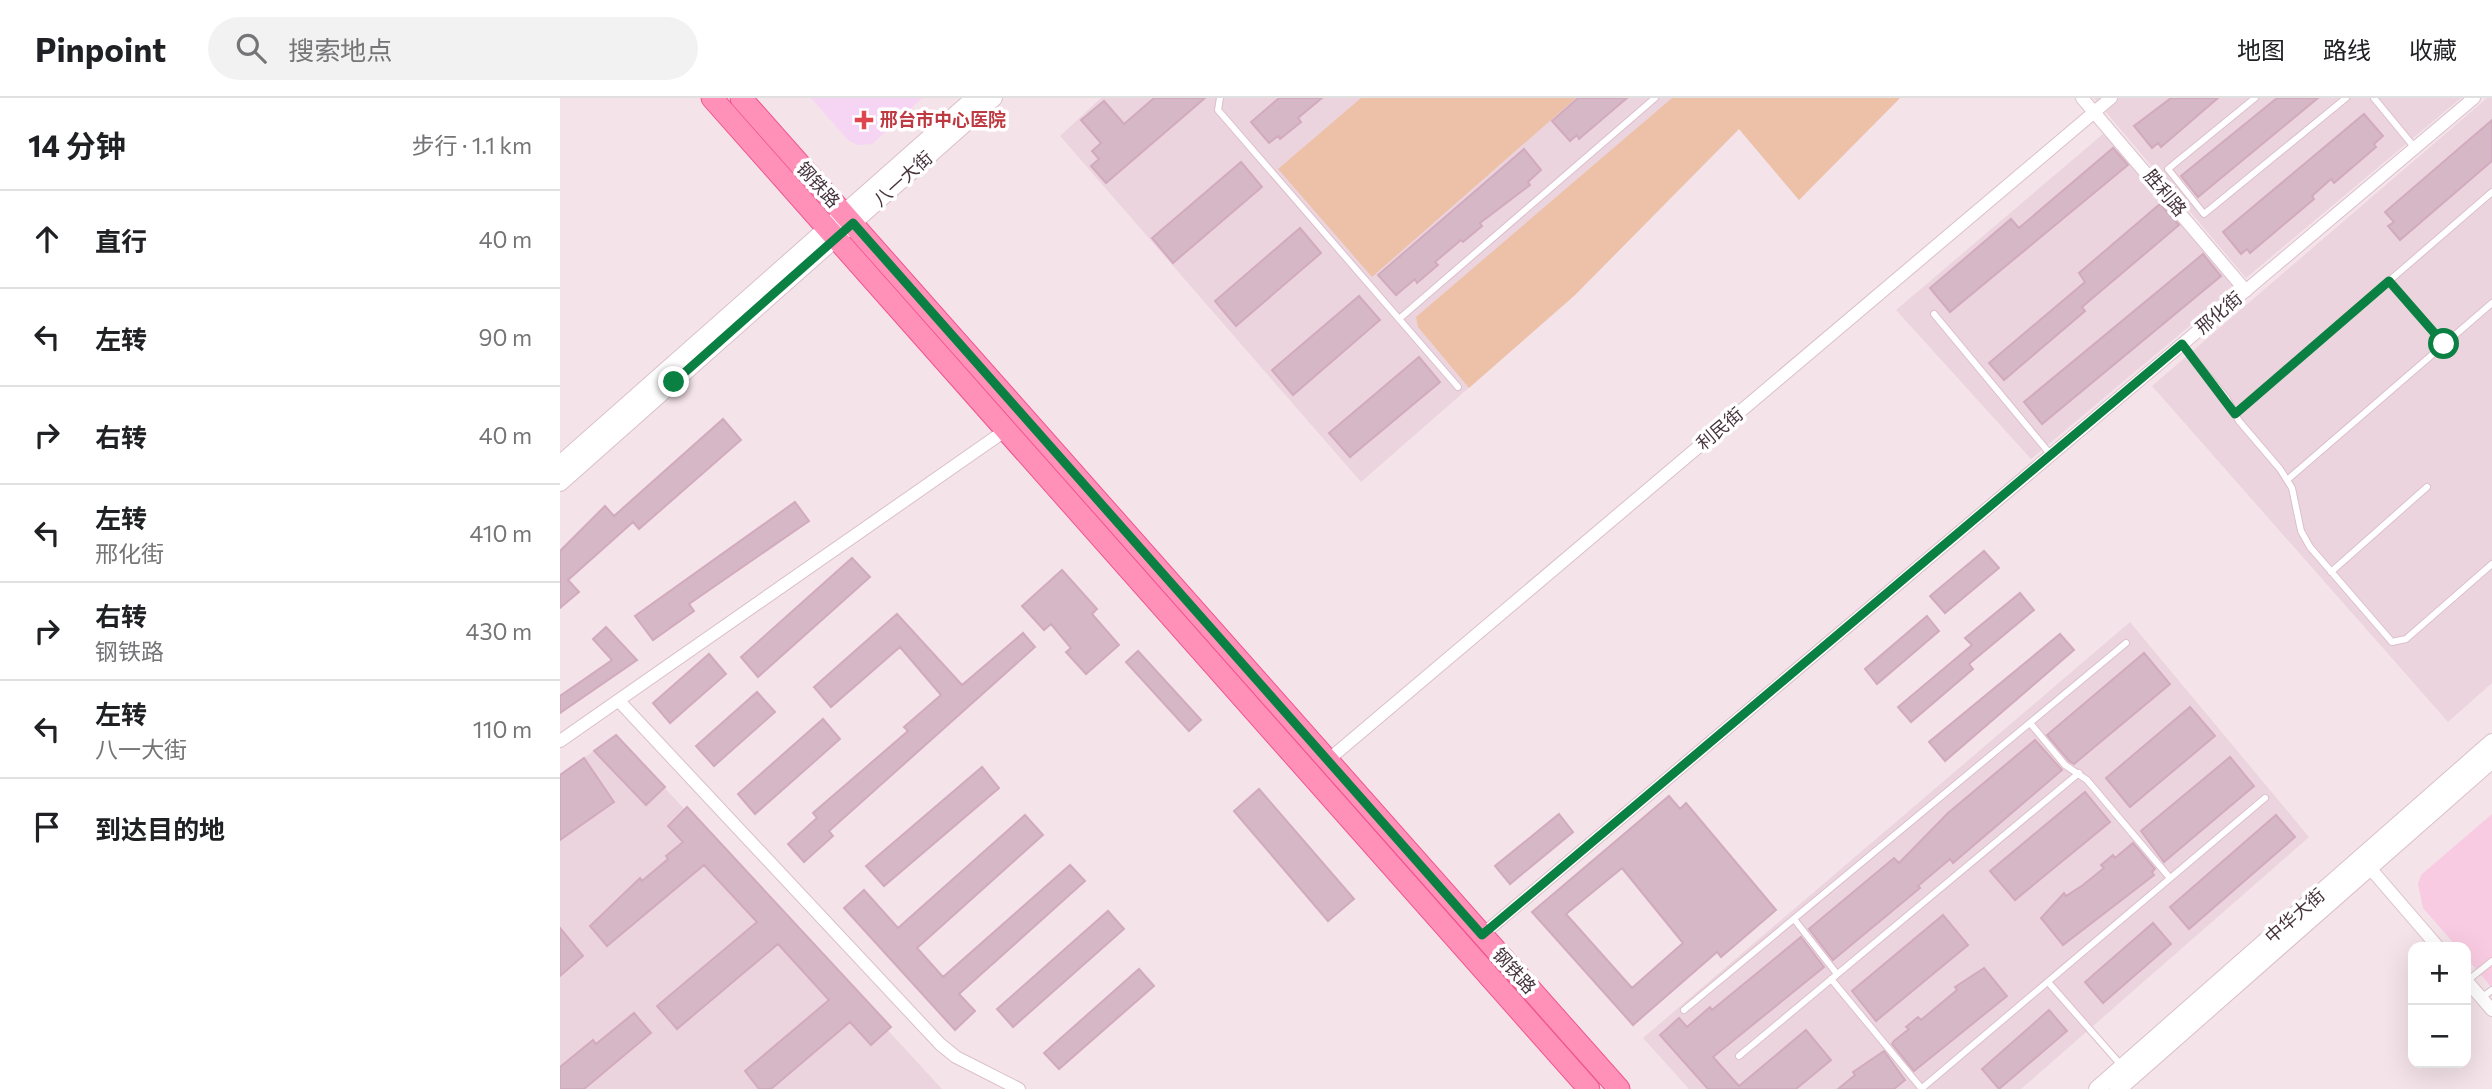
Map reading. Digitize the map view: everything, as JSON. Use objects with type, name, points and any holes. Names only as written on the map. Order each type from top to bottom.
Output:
[{"type":"main road","name":"钢铁路","points":[[712,98],[1589,1089]]},
{"type":"main road","name":"钢铁路","points":[[741,98],[1619,1089]]},
{"type":"street","name":"八一大街","points":[[560,482],[832,233],[974,98]]},
{"type":"street","name":"八一大街","points":[[848,218],[994,98]]},
{"type":"street","name":"胜利路","points":[[2082,98],[2246,291]]},
{"type":"street","name":"利民街","points":[[1328,760],[2111,98]]},
{"type":"street","name":"邢化街","points":[[1482,935],[2474,98]]},
{"type":"street","name":"八一大街","points":[[560,464],[832,233]]},
{"type":"street","points":[[560,741],[1006,430]]},
{"type":"street","points":[[619,701],[940,1044],[956,1057],[1019,1089]]},
{"type":"street","name":"中华大街","points":[[2097,1089],[2492,742]]},
{"type":"street","name":"中华大街","points":[[2118,1089],[2370,868],[2489,768]]},
{"type":"street","points":[[2370,868],[2434,942]]},
{"type":"street","points":[[2471,984],[2487,994],[2492,1010]]},
{"type":"lane","points":[[1220,98],[1218,110],[1458,387]]},
{"type":"lane","points":[[1399,319],[1655,98]]},
{"type":"lane","points":[[2255,98],[2168,169],[2204,214],[2346,98]]},
{"type":"lane","points":[[2374,98],[2414,148]]},
{"type":"lane","points":[[2235,414],[2492,192]]},
{"type":"lane","points":[[2389,281],[2444,344]]},
{"type":"lane","points":[[2287,480],[2492,303]]},
{"type":"lane","points":[[1934,314],[2050,455]]},
{"type":"lane","points":[[2182,344],[2287,480],[2301,531],[2310,547],[2392,642],[2399,643],[2492,564]]},
{"type":"lane","points":[[2331,572],[2427,487]]},
{"type":"lane","points":[[1684,1010],[2126,643]]},
{"type":"lane","points":[[2030,723],[2065,765],[2079,773],[2170,878]]},
{"type":"lane","points":[[1739,1056],[2079,773]]},
{"type":"lane","points":[[1794,919],[1921,1089],[2265,798]]},
{"type":"lane","points":[[2471,977],[2492,961]]},
{"type":"lane","points":[[2048,982],[2123,1067]]},
{"type":"shaded area","name":"邢台市中心医院","points":[[811,98],[922,98],[872,144],[858,145],[849,141]]},
{"type":"shaded area","points":[[1101,98],[1900,98],[1799,200],[1739,129],[1575,295],[1361,482],[1060,136]]},
{"type":"shaded area","points":[[1361,98],[1576,98],[1372,277],[1278,169]]},
{"type":"shaded area","points":[[1672,98],[1900,98],[1799,200],[1739,129],[1575,295],[1469,388],[1418,327],[1416,317]]},
{"type":"shaded area","points":[[2094,98],[2461,98],[2246,278]]},
{"type":"shaded area","points":[[2487,98],[2492,98],[2492,683],[2448,722],[2152,386]]},
{"type":"shaded area","points":[[2103,134],[2149,180],[2236,287],[2031,459],[1896,310]]},
{"type":"shaded area","points":[[2130,622],[2309,837],[2021,1089],[1689,1089],[1643,1038]]},
{"type":"shaded area","points":[[616,735],[942,1089],[560,1089],[560,775]]},
{"type":"shaded area","points":[[2492,814],[2492,988],[2471,963],[2471,942],[2453,942],[2423,908],[2418,884],[2421,875]]},
{"type":"building","points":[[1154,98],[1205,98],[1106,183],[1091,166],[1099,159],[1092,151],[1101,143],[1081,120],[1104,101],[1124,124]]},
{"type":"building","points":[[1279,98],[1322,98],[1298,118],[1301,122],[1280,139],[1278,136],[1269,143],[1251,122]]},
{"type":"building","points":[[1578,98],[1627,98],[1579,139],[1577,135],[1570,141],[1552,121]]},
{"type":"building","points":[[2171,98],[2218,98],[2161,147],[2158,143],[2152,148],[2134,126]]},
{"type":"building","points":[[2277,98],[2318,98],[2198,197],[2181,176]]},
{"type":"building","points":[[2364,114],[2383,136],[2374,144],[2376,147],[2334,183],[2331,179],[2312,196],[2314,199],[2250,253],[2247,249],[2241,254],[2223,232]]},
{"type":"building","points":[[2492,120],[2492,161],[2400,240],[2388,226],[2394,222],[2385,212]]},
{"type":"building","points":[[2113,148],[2128,165],[1950,312],[1930,288],[2011,219],[2019,228]]},
{"type":"building","points":[[1524,149],[1541,170],[1528,182],[1530,185],[1435,262],[1438,265],[1417,283],[1415,279],[1396,295],[1378,275]]},
{"type":"building","points":[[1241,162],[1262,187],[1173,263],[1152,238]]},
{"type":"building","points":[[2160,204],[2179,225],[2082,307],[2085,311],[2004,380],[1989,363],[2085,282],[2079,273]]},
{"type":"building","points":[[1300,228],[1321,253],[1236,326],[1215,301]]},
{"type":"building","points":[[2203,254],[2221,276],[2042,424],[2024,402]]},
{"type":"building","points":[[1359,296],[1380,320],[1293,395],[1272,370]]},
{"type":"building","points":[[1419,357],[1440,382],[1350,457],[1329,433]]},
{"type":"building","points":[[723,419],[741,440],[639,529],[633,522],[568,580],[579,592],[560,608],[560,551],[605,506],[614,516]]},
{"type":"building","points":[[795,502],[809,521],[689,604],[694,611],[653,640],[635,616]]},
{"type":"building","points":[[1984,551],[1999,568],[1945,613],[1930,596]]},
{"type":"building","points":[[852,558],[870,577],[758,677],[741,657]]},
{"type":"building","points":[[1062,570],[1097,609],[1092,614],[1119,645],[1086,674],[1066,652],[1071,648],[1051,624],[1044,630],[1022,606]]},
{"type":"building","points":[[2020,593],[2034,610],[1969,664],[1973,669],[1911,722],[1898,707],[1972,645],[1965,638]]},
{"type":"building","points":[[897,614],[962,685],[1023,633],[1035,647],[829,831],[833,836],[804,862],[788,844],[817,818],[813,813],[908,731],[904,727],[941,695],[900,647],[831,707],[814,687]]},
{"type":"building","points":[[1927,616],[1939,631],[1877,684],[1865,669]]},
{"type":"building","points":[[606,627],[637,660],[560,713],[560,696],[612,660],[593,639]]},
{"type":"building","points":[[2060,634],[2074,650],[1945,761],[1929,742]]},
{"type":"building","points":[[1138,651],[1201,720],[1189,731],[1126,662]]},
{"type":"building","points":[[2144,653],[2170,684],[2074,764],[2069,761],[2047,735]]},
{"type":"building","points":[[709,654],[726,674],[670,723],[653,703]]},
{"type":"building","points":[[757,692],[775,712],[714,766],[696,746]]},
{"type":"building","points":[[2190,707],[2215,736],[2130,807],[2106,778]]},
{"type":"building","points":[[823,719],[840,739],[755,814],[738,794]]},
{"type":"building","points":[[616,735],[665,787],[646,805],[594,751]]},
{"type":"building","points":[[2035,740],[2062,770],[1953,863],[1950,859],[1918,886],[1920,888],[1833,960],[1809,929],[1894,858],[1899,863],[1948,813]]},
{"type":"building","points":[[2230,757],[2254,786],[2164,862],[2141,831]]},
{"type":"building","points":[[584,758],[614,802],[560,840],[560,775]]},
{"type":"building","points":[[982,767],[999,788],[884,886],[866,866]]},
{"type":"building","points":[[1259,789],[1354,899],[1328,921],[1234,811]]},
{"type":"building","points":[[2085,792],[2110,822],[2015,900],[1990,871]]},
{"type":"building","points":[[1669,796],[1680,809],[1686,803],[1776,910],[1721,957],[1717,952],[1633,1025],[1532,912]],"holes":[[[1622,868],[1683,943],[1632,988],[1566,914]]]},
{"type":"building","points":[[687,807],[891,1027],[871,1045],[850,1022],[771,1089],[759,1089],[745,1071],[829,1000],[778,944],[677,1029],[657,1006],[757,922],[704,865],[607,946],[590,926],[640,878],[642,881],[668,859],[666,856],[683,842],[668,826]]},
{"type":"building","points":[[1559,814],[1573,832],[1510,884],[1495,866]]},
{"type":"building","points":[[1025,815],[1043,835],[917,948],[943,977],[1070,865],[1085,881],[959,994],[975,1011],[955,1030],[844,908],[864,890],[898,928]]},
{"type":"building","points":[[2276,815],[2295,837],[2189,929],[2170,907]]},
{"type":"building","points":[[2133,843],[2155,869],[2152,872],[2154,875],[2063,945],[2041,918],[2064,893],[2066,896],[2083,885],[2104,868],[2101,865],[2113,855],[2115,858]]},
{"type":"building","points":[[1108,911],[1124,929],[1013,1027],[997,1009]]},
{"type":"building","points":[[1943,915],[1968,945],[1876,1021],[1852,991]]},
{"type":"building","points":[[2153,923],[2171,944],[2103,1003],[2085,982]]},
{"type":"building","points":[[560,928],[583,956],[560,976]]},
{"type":"building","points":[[1801,937],[1824,967],[1713,1057],[1739,1086],[1806,1030],[1831,1060],[1796,1089],[1708,1089],[1660,1035],[1679,1018],[1687,1027],[1710,1007],[1712,1010]]},
{"type":"building","points":[[1984,968],[2007,996],[1914,1071],[1892,1044],[1894,1041],[1909,1029],[1906,1027],[1918,1017],[1921,1020],[1957,990],[1955,987]]},
{"type":"building","points":[[1139,969],[1154,986],[1059,1069],[1044,1053]]},
{"type":"building","points":[[2049,1010],[2067,1031],[1999,1089],[1982,1069]]},
{"type":"building","points":[[634,1013],[651,1033],[584,1089],[560,1089],[560,1067],[593,1040],[596,1044]]},
{"type":"building","points":[[1884,1051],[1905,1080],[1894,1089],[1838,1089],[1855,1075],[1853,1072]]},
{"type":"place","name":"邢台市中心医院","points":[[864,120]]},
{"type":"route","points":[[674,382],[853,223],[1482,935],[2182,344],[2227,399],[2235,414],[2389,281],[2444,344]]}]
